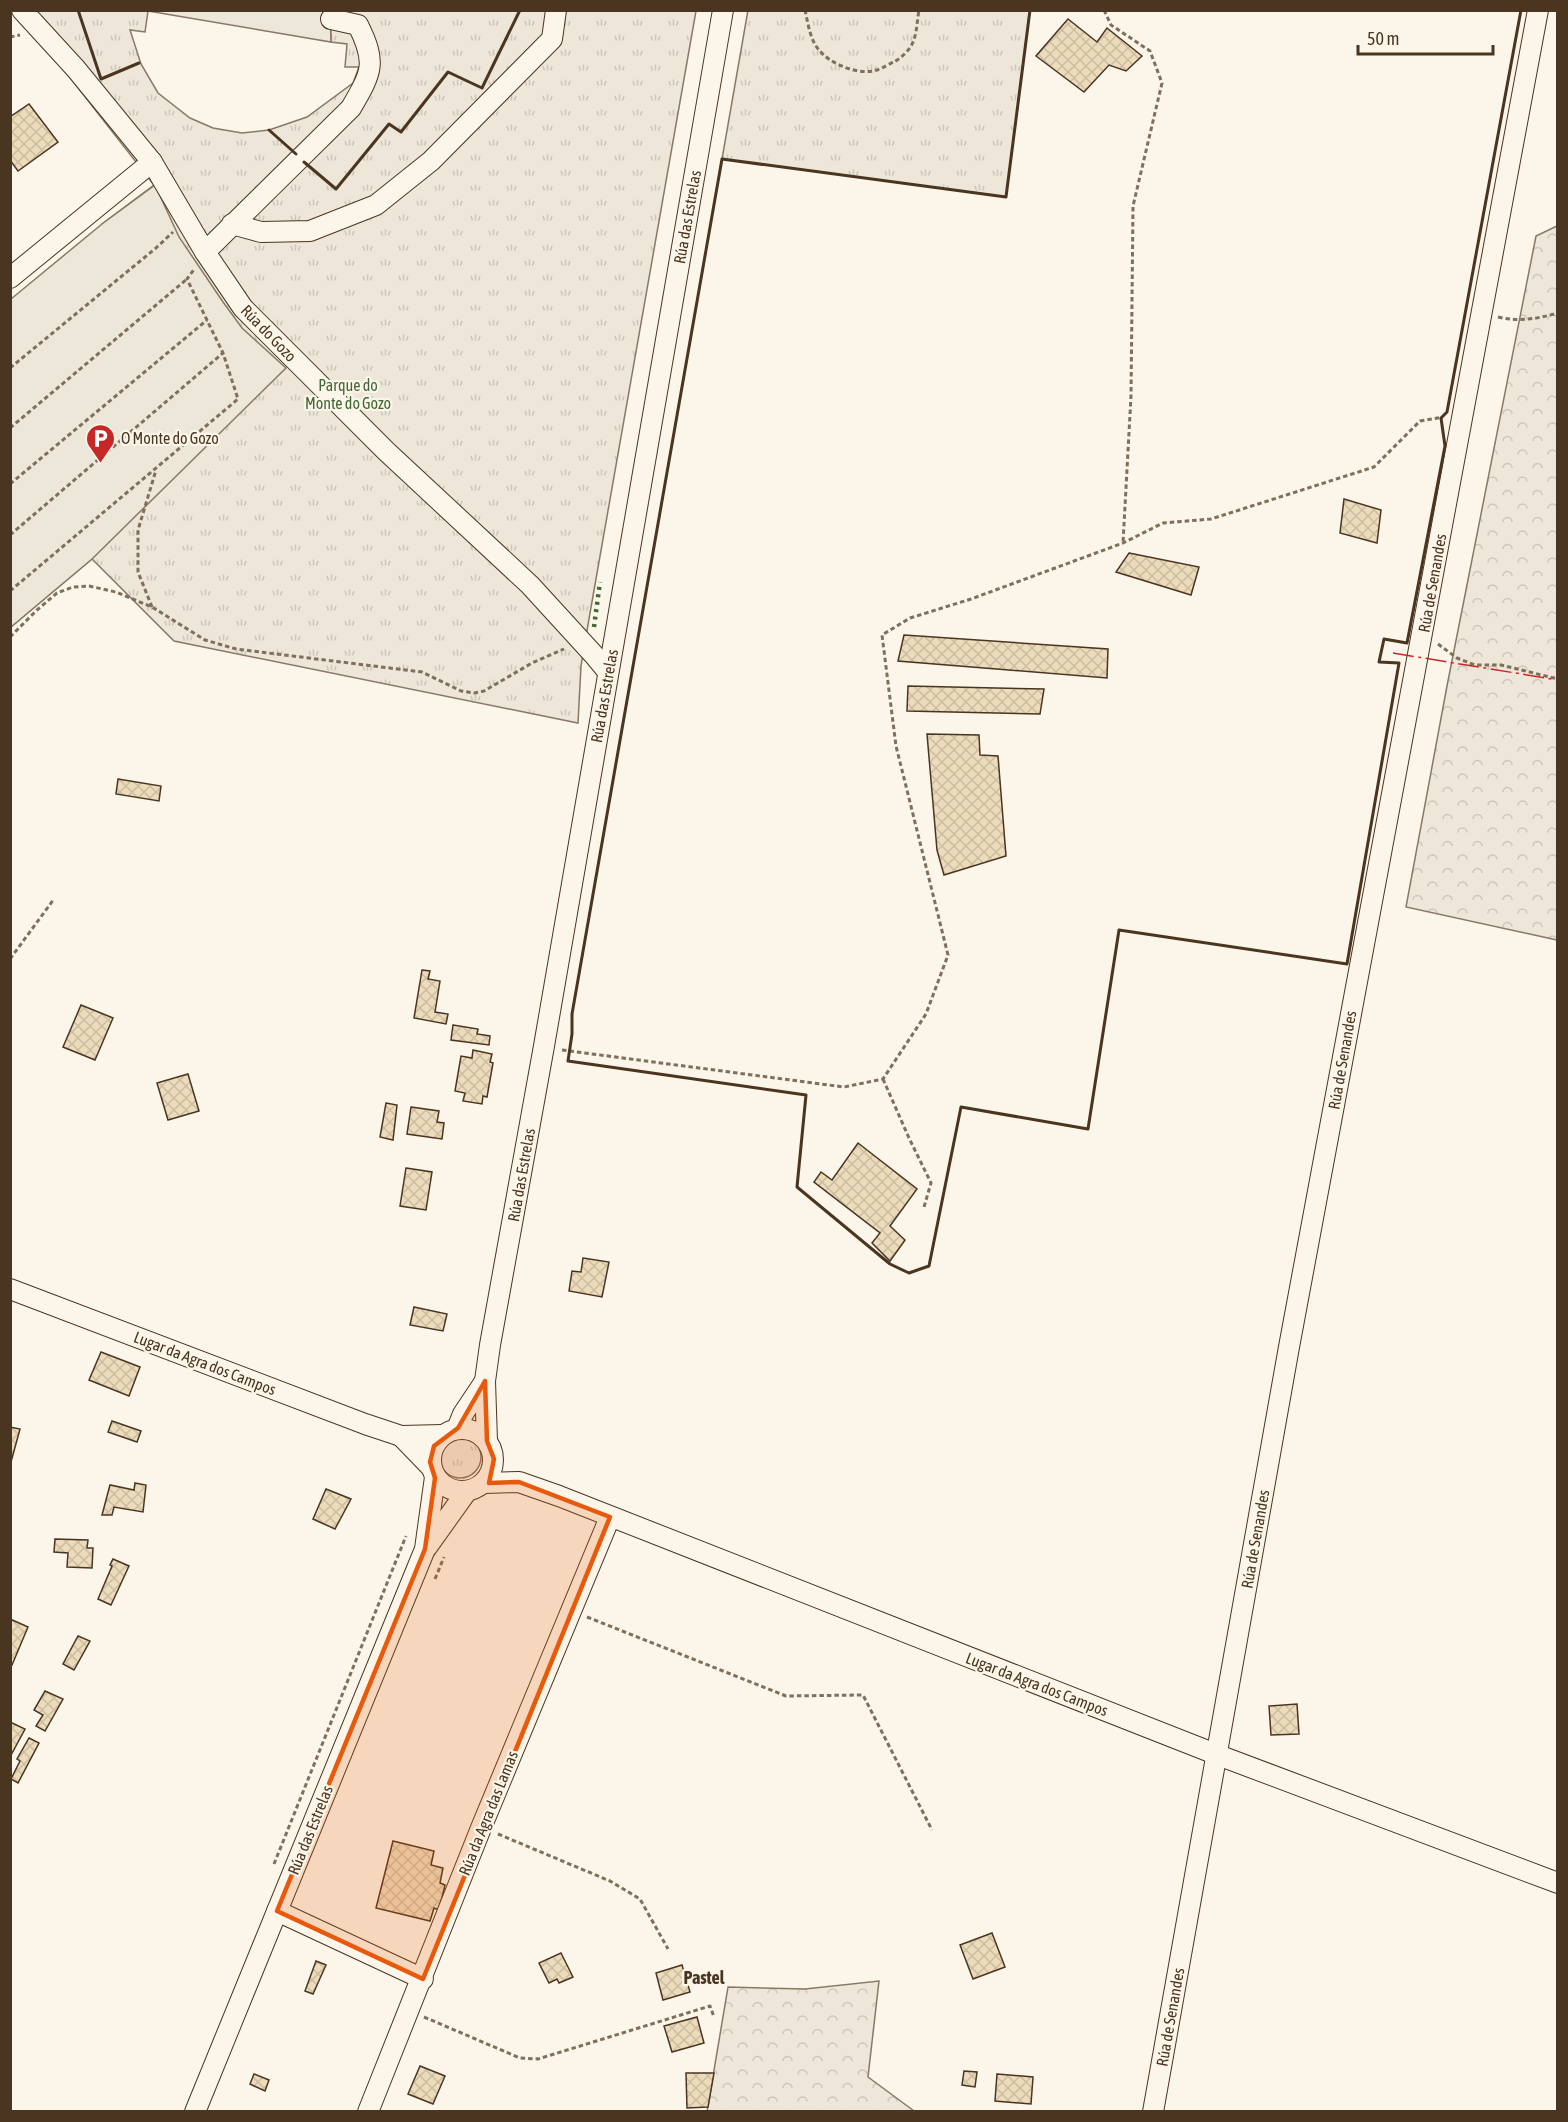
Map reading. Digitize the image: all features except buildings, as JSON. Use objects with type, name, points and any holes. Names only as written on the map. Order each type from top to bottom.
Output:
[{"type":"street","name":"Rúa do Gozo","points":[[22,10],[76,69],[152,162],[228,288],[262,328],[387,451],[530,585],[608,672]]},
{"type":"street","points":[[232,224],[261,232],[310,231],[375,205],[431,161],[552,39],[556,10]]},
{"type":"street","name":"Rúa das Estrelas","points":[[490,1448],[485,1381],[723,10]]},
{"type":"street","name":"Rúa de Senandes","points":[[1153,2112],[1292,1336],[1538,10]]},
{"type":"street","points":[[205,252],[351,108],[364,86],[371,57],[369,46],[358,25],[331,19]]},
{"type":"street","points":[[10,278],[152,162]]},
{"type":"street","name":"Lugar da Agra dos Campos","points":[[10,1289],[401,1436],[450,1432]]},
{"type":"street","name":"Rúa das Estrelas","points":[[450,1432],[485,1381]]},
{"type":"street","points":[[471,1430],[490,1448],[490,1474],[475,1487],[450,1490],[433,1472],[432,1449],[450,1432],[471,1430]]},
{"type":"street","name":"Lugar da Agra dos Campos","points":[[401,1436],[433,1472]]},
{"type":"street","name":"Lugar da Agra dos Campos","points":[[490,1448],[519,1482]]},
{"type":"street","name":"Rúa das Estrelas","points":[[426,1549],[433,1472]]},
{"type":"street","name":"Lugar da Agra dos Campos","points":[[475,1487],[519,1482],[1218,1755],[1557,1883]]},
{"type":"street","name":"Rúa das Estrelas","points":[[195,2112],[426,1549],[475,1487]]},
{"type":"street","name":"Rúa da Agra das Lamas","points":[[369,2112],[481,1828],[610,1517]]},
{"type":"street","points":[[277,1911],[423,1979]]},
{"type":"path","points":[[805,10],[817,48],[836,62],[856,70],[867,71],[877,70],[898,60],[907,52],[913,43],[919,10]]},
{"type":"path","points":[[1104,10],[1111,25],[1150,51],[1161,83],[1133,206],[1131,396],[1123,543]]},
{"type":"path","points":[[10,368],[156,248],[186,220]]},
{"type":"path","points":[[10,428],[187,279],[205,252]]},
{"type":"path","points":[[10,591],[238,399],[223,352],[187,279]]},
{"type":"path","points":[[1482,313],[1515,321],[1539,319],[1557,313]]},
{"type":"path","points":[[10,484],[207,320]]},
{"type":"path","points":[[10,535],[223,352]]},
{"type":"path","points":[[570,1051],[844,1087],[883,1079],[926,1014],[948,955],[896,746],[882,635],[910,618],[971,599],[1123,543],[1163,523],[1211,519],[1374,467],[1420,421],[1441,418]]},
{"type":"path","points":[[152,607],[138,572],[138,530],[156,468]]},
{"type":"path","points":[[10,637],[57,593],[72,587],[89,586],[116,592],[152,607],[205,640],[236,649],[422,672],[461,691],[474,693],[484,691],[532,663],[582,641]]},
{"type":"path","points":[[1422,640],[1436,644],[1457,658],[1474,665],[1501,665],[1557,680]]},
{"type":"path","points":[[10,959],[54,899]]},
{"type":"path","points":[[883,1079],[931,1182],[924,1207]]},
{"type":"path","points":[[273,1867],[409,1529]]},
{"type":"path","points":[[435,1579],[447,1548]]},
{"type":"path","points":[[572,1610],[608,1627],[786,1696],[863,1695],[932,1830]]},
{"type":"path","points":[[481,1828],[610,1881],[640,1899],[668,1949]]},
{"type":"path","points":[[410,2011],[520,2058],[538,2059],[710,2006],[714,2017]]},
{"type":"highlighted area","points":[[485,1381],[487,1441],[494,1459],[489,1483],[519,1482],[610,1517],[423,1979],[277,1911],[425,1549],[435,1478],[430,1462],[434,1446],[458,1428]]},
{"type":"green space","points":[[748,10],[1030,11],[1006,197],[722,159]]},
{"type":"green space","name":"Parque do Monte do Gozo","points":[[18,11],[148,11],[145,32],[130,30],[141,64],[158,93],[190,118],[213,128],[242,133],[269,130],[307,117],[353,83],[359,67],[345,67],[347,44],[331,42],[330,11],[696,11],[581,666],[578,723],[174,641],[92,559],[11,627],[102,224],[154,185]]},
{"type":"green space","points":[[1557,226],[1557,940],[1406,907],[1536,236]]},
{"type":"green space","points":[[460,1436],[475,1442],[481,1457],[475,1472],[460,1478],[445,1472],[439,1457],[445,1442]]},
{"type":"green space","points":[[879,1981],[868,2077],[914,2111],[707,2112],[728,1987],[805,1989]]},
{"type":"shaded area","points":[[148,11],[330,11],[331,42]]},
{"type":"shaded area","name":"O Monte do Gozo","points":[[155,185],[179,237],[223,302],[242,328],[286,368],[92,559],[11,627],[11,299],[102,224]]},
{"type":"hedge","points":[[594,627],[600,582]]},
{"type":"wall","points":[[78,10],[101,79],[139,63]]},
{"type":"wall","points":[[304,162],[336,189],[389,124],[401,132],[448,72],[482,88],[520,10]]},
{"type":"wall","points":[[1030,10],[1006,197],[722,159],[572,1014],[568,1061],[806,1095],[797,1187],[890,1264],[909,1273],[929,1266],[961,1107],[1088,1129],[1119,930],[1347,964],[1399,663],[1379,662],[1384,639],[1407,643],[1445,446],[1441,418],[1447,412],[1521,10]]},
{"type":"wall","points":[[269,130],[296,154]]},
{"type":"power","points":[[1393,653],[1558,680]]},
{"type":"place","name":"O Monte do Gozo","points":[[100,464]]},
{"type":"district","name":"Pastel","points":[[704,1977]]}]
